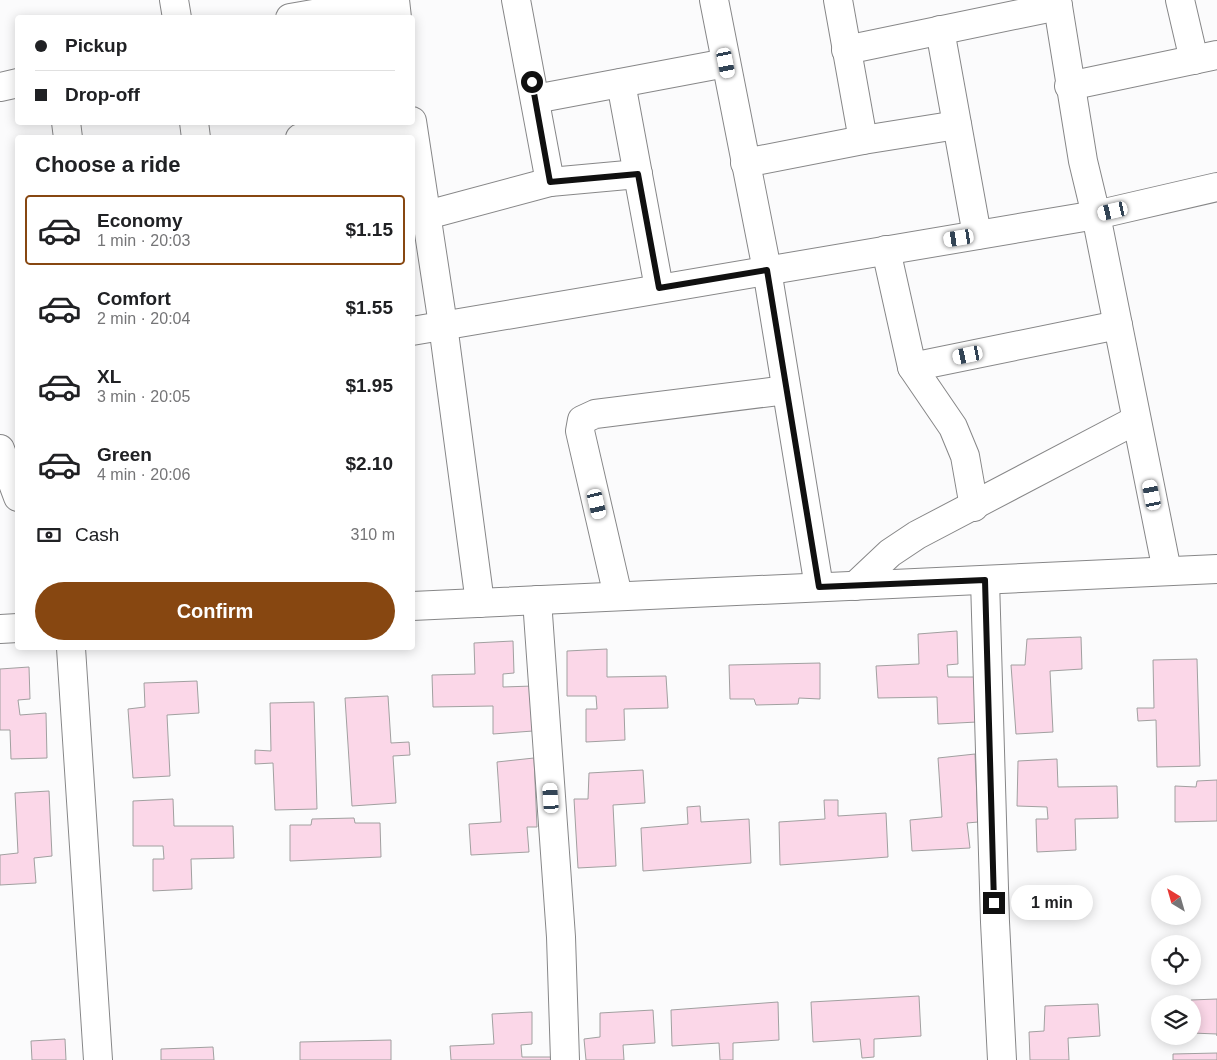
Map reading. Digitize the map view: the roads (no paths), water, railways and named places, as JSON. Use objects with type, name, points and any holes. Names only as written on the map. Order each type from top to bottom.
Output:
[{"type":"street","points":[[174,0],[176,15]]},
{"type":"street","points":[[297,15],[318,6],[395,0],[397,15]]},
{"type":"street","points":[[516,0],[550,182]]},
{"type":"street","points":[[714,0],[767,270],[819,587]]},
{"type":"street","points":[[838,0],[864,140]]},
{"type":"street","points":[[1070,86],[1205,58],[1180,0]]},
{"type":"street","points":[[846,50],[1057,3],[1083,161],[1096,215],[1167,571]]},
{"type":"street","points":[[940,30],[977,235]]},
{"type":"street","points":[[535,99],[726,63]]},
{"type":"street","points":[[0,86],[15,83]]},
{"type":"street","points":[[621,83],[659,288]]},
{"type":"street","points":[[321,135],[391,125]]},
{"type":"street","points":[[745,163],[864,140],[957,125]]},
{"type":"street","points":[[415,142],[443,325],[480,603]]},
{"type":"street","points":[[426,215],[550,182],[638,174]]},
{"type":"street","points":[[415,330],[1096,215],[1217,187]]},
{"type":"street","points":[[886,250],[912,367],[953,427],[965,456],[974,507]]},
{"type":"street","points":[[912,367],[1118,325]]},
{"type":"street","points":[[618,596],[580,431],[582,420],[595,414],[786,390]]},
{"type":"street","points":[[856,586],[890,554],[917,535],[974,507],[1136,420]]},
{"type":"street","points":[[0,449],[15,489]]},
{"type":"street","points":[[415,606],[1217,569]]},
{"type":"street","points":[[985,580],[994,922],[1002,1060]]},
{"type":"street","points":[[537,600],[561,938],[565,1060]]},
{"type":"street","points":[[0,629],[15,628]]},
{"type":"street","points":[[71,650],[98,1060]]}]
